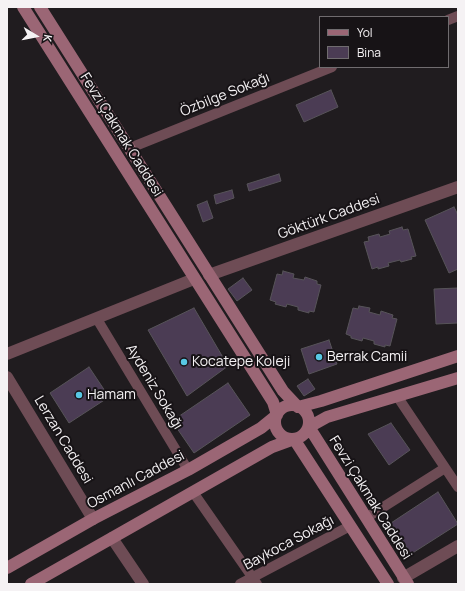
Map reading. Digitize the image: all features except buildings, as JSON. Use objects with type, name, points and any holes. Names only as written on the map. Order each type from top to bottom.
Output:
[{"type":"main road","name":"Fevzi Çakmak Caddesi","points":[[23,7],[273,402],[277,415]]},
{"type":"main road","name":"Fevzi Çakmak Caddesi","points":[[40,7],[283,391],[298,406]]},
{"type":"main road","points":[[194,279],[210,275]]},
{"type":"main road","points":[[387,584],[294,439],[284,437],[278,431],[275,423],[277,415],[285,407],[321,401],[458,356]]},
{"type":"main road","points":[[308,427],[327,417],[458,378]]},
{"type":"main road","points":[[31,584],[272,447],[302,436],[308,427],[308,416],[298,406]]},
{"type":"main road","name":"Osmanlı Caddesi","points":[[7,568],[93,519],[188,470],[261,428],[277,415]]},
{"type":"main road","name":"Fevzi Çakmak Caddesi","points":[[308,427],[405,581]]},
{"type":"street","name":"Özbilge Sokağı","points":[[130,148],[330,68]]},
{"type":"street","name":"Göktürk Caddesi","points":[[210,275],[458,187]]},
{"type":"street","points":[[7,354],[194,279]]},
{"type":"street","name":"Aydeniz Sokağı","points":[[97,319],[188,470]]},
{"type":"street","name":"Lerzan Caddesi","points":[[7,377],[93,519]]},
{"type":"street","points":[[398,396],[458,487]]},
{"type":"street","points":[[366,518],[445,468]]},
{"type":"street","points":[[193,492],[255,581]]},
{"type":"street","name":"Baykoca Sokağı","points":[[240,584],[255,581],[350,526]]},
{"type":"street","points":[[112,538],[143,584]]},
{"type":"street","points":[[405,581],[458,546]]},
{"type":"place","name":"Berrak Camii","points":[[319,357]]},
{"type":"place","name":"Kocatepe Koleji","points":[[184,362]]},
{"type":"place","name":"Hamam","points":[[79,395]]}]
